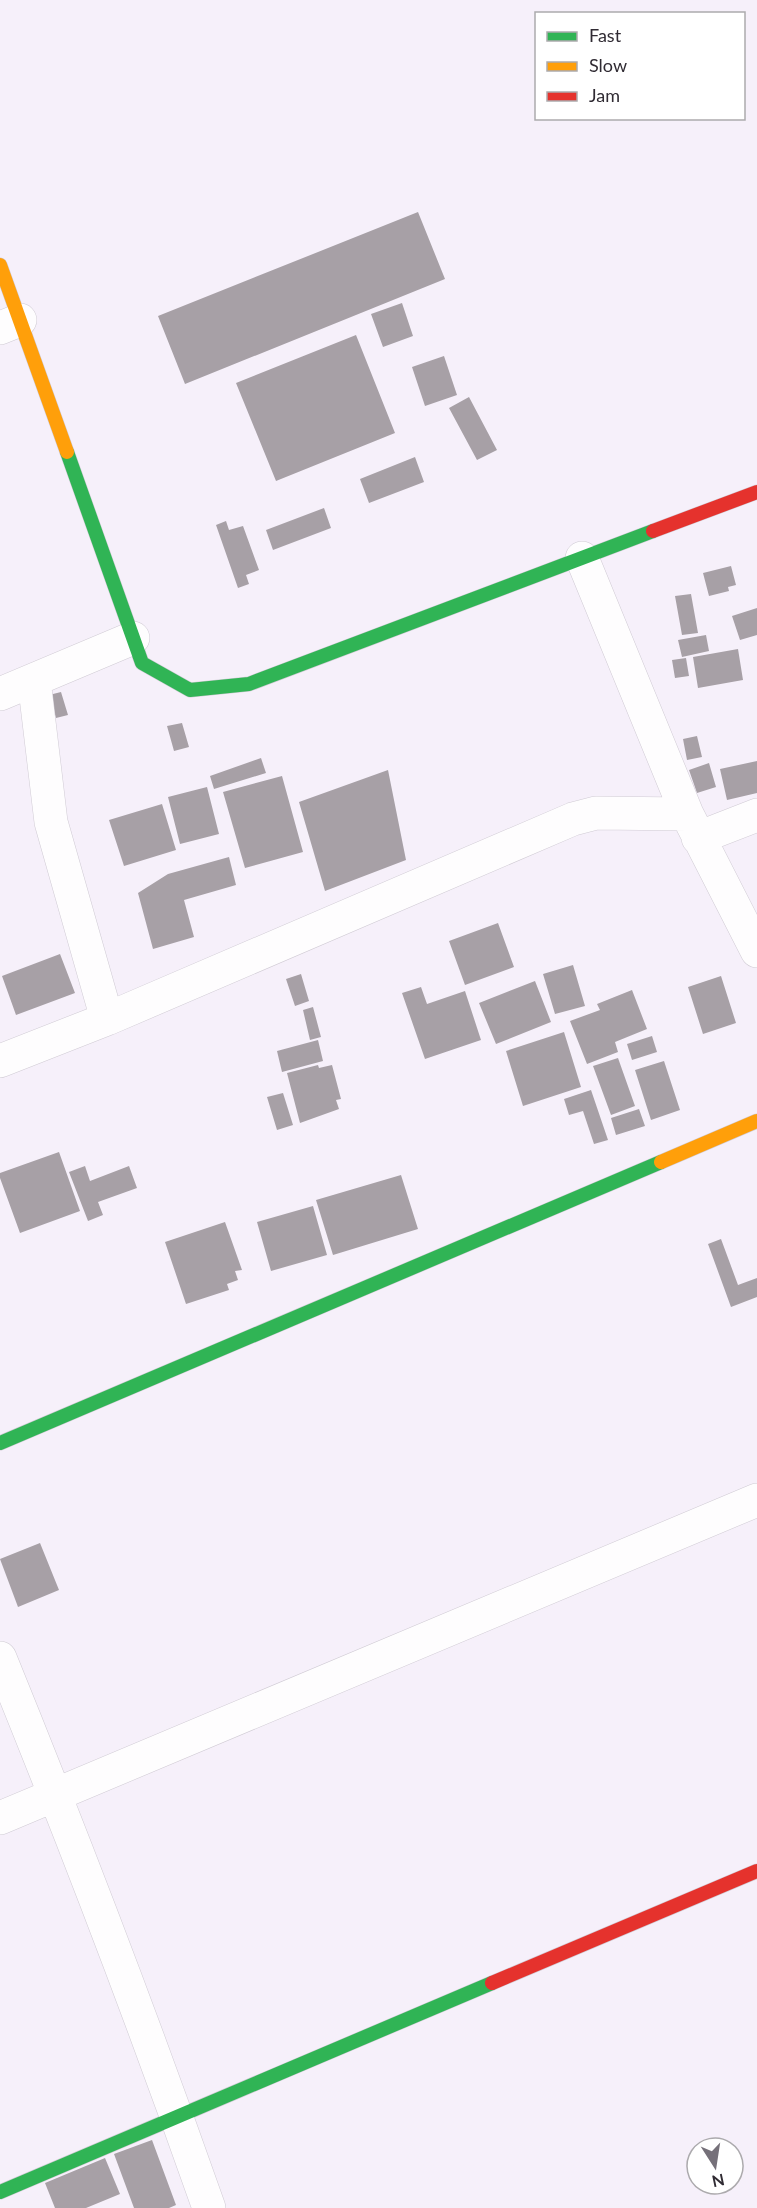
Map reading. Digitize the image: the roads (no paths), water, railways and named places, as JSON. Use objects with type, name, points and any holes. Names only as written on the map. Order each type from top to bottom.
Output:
[{"type":"street","points":[[0,265],[10,324],[142,663],[190,690],[249,684],[757,492]]},
{"type":"street","points":[[582,558],[693,826],[757,951]]},
{"type":"street","points":[[0,694],[133,638]]},
{"type":"street","points":[[34,680],[51,822],[107,1019]]},
{"type":"street","points":[[0,1061],[107,1019],[573,819],[597,813],[693,826],[757,814]]},
{"type":"street","points":[[0,1443],[757,1121]]},
{"type":"street","points":[[0,1818],[757,1500]]},
{"type":"street","points":[[0,1658],[56,1795],[177,2115],[209,2208]]},
{"type":"street","points":[[0,2192],[757,1871]]}]
